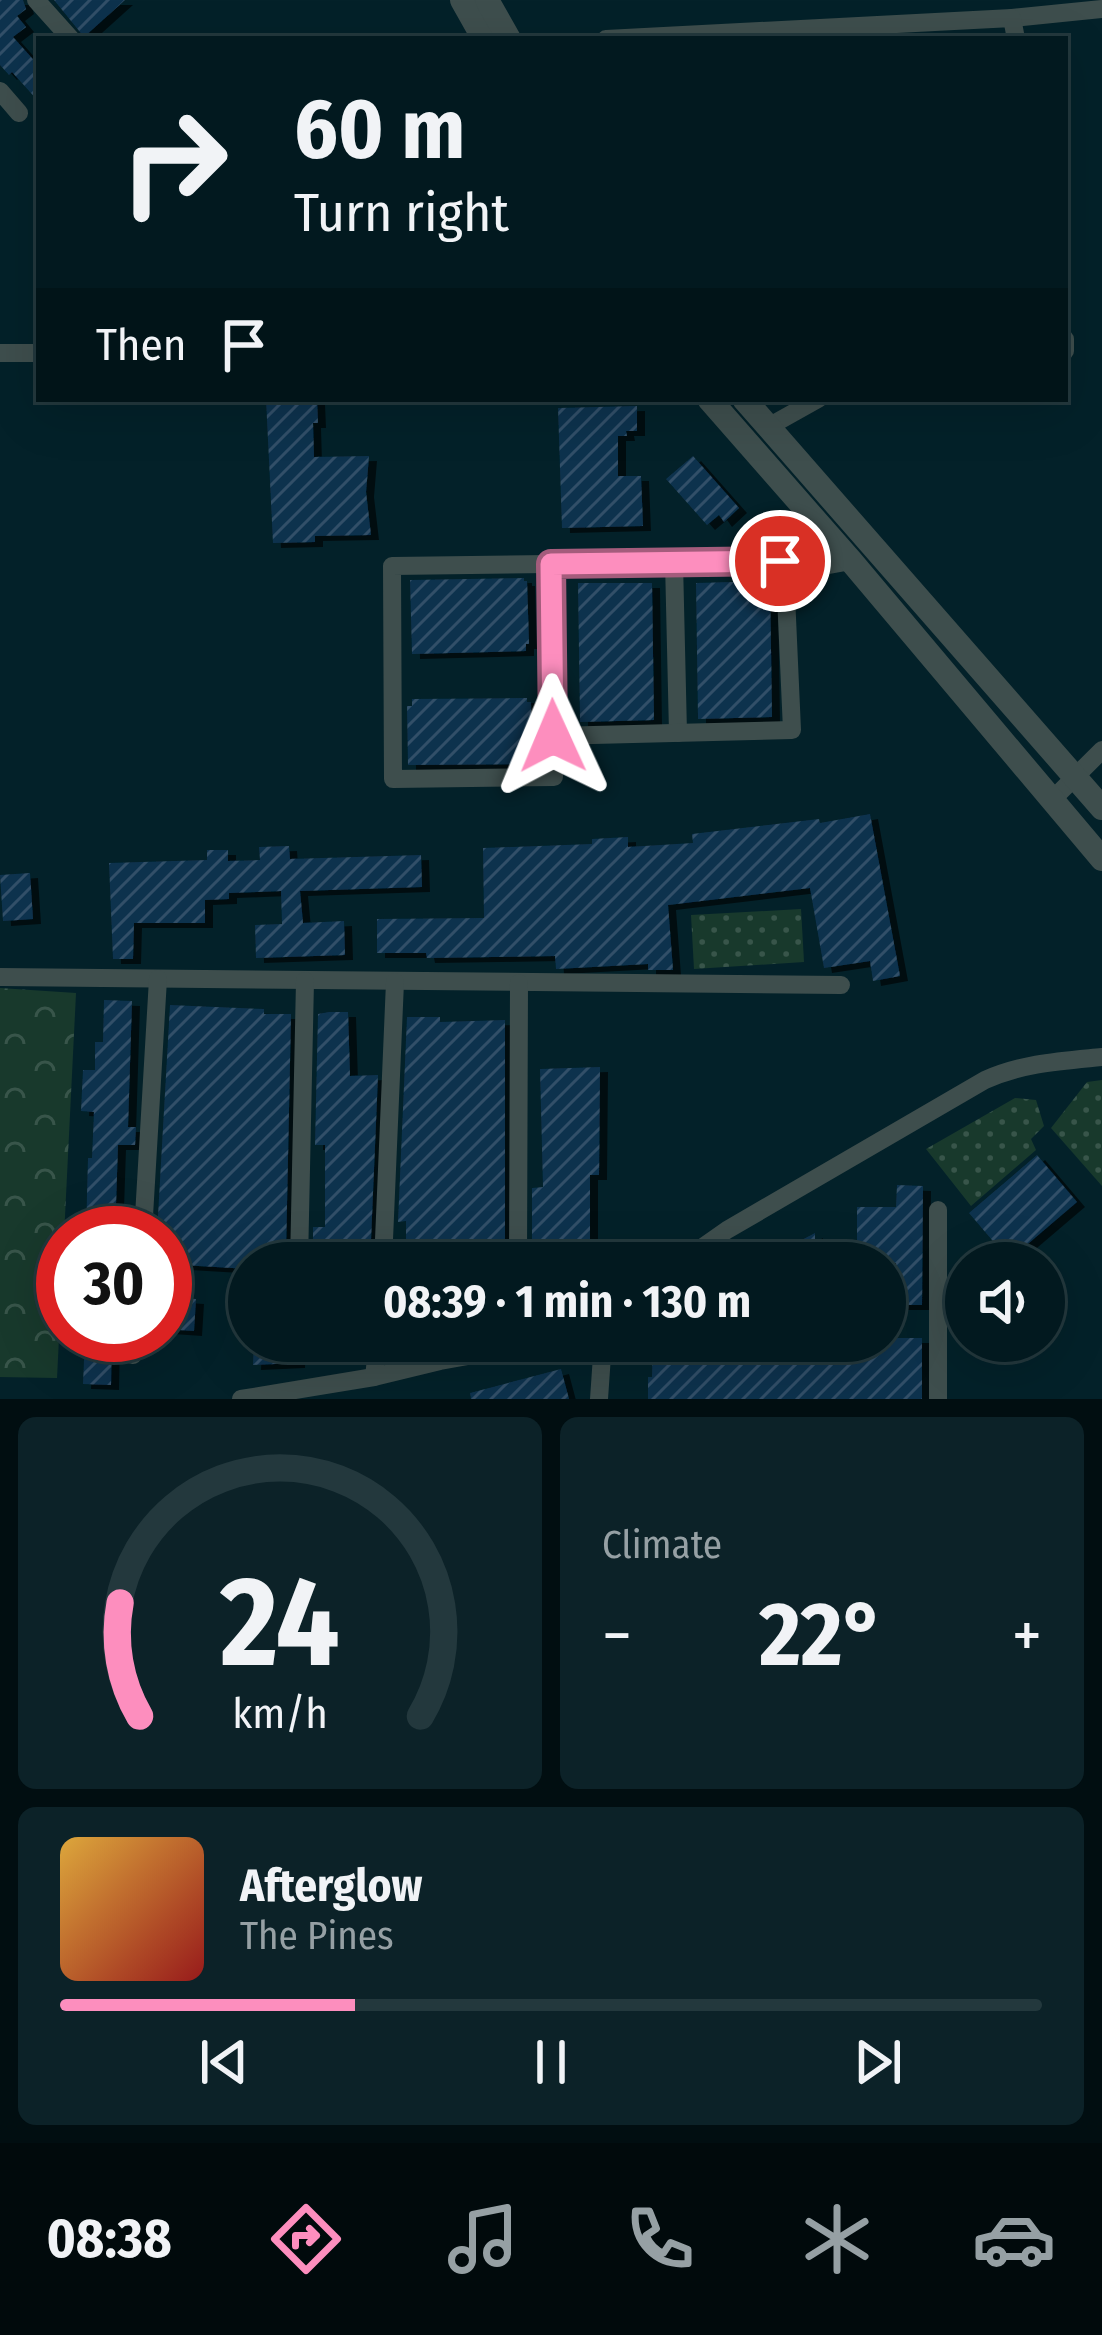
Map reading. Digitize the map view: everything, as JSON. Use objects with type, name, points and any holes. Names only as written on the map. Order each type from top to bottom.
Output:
[{"type":"street","points":[[36,0],[68,36]]},
{"type":"street","points":[[462,0],[482,36]]},
{"type":"street","points":[[487,0],[507,36]]},
{"type":"street","points":[[661,36],[1102,9]]},
{"type":"street","points":[[1012,17],[1015,36]]},
{"type":"street","points":[[0,91],[19,113]]},
{"type":"street","points":[[0,353],[36,353]]},
{"type":"street","points":[[712,402],[1102,859]]},
{"type":"street","points":[[747,402],[1102,808]]},
{"type":"street","points":[[768,427],[813,402]]},
{"type":"street","points":[[551,564],[553,736],[554,777],[393,778],[392,566],[780,561],[785,573],[792,730],[553,736]]},
{"type":"street","points":[[785,573],[851,561]]},
{"type":"street","points":[[674,562],[678,733]]},
{"type":"street","points":[[1052,800],[1102,750]]},
{"type":"street","points":[[0,977],[841,985]]},
{"type":"street","points":[[145,1206],[158,979]]},
{"type":"street","points":[[299,1242],[305,981]]},
{"type":"street","points":[[384,1242],[395,982]]},
{"type":"street","points":[[518,1242],[519,983]]},
{"type":"street","points":[[710,1242],[985,1080],[1037,1063],[1102,1057]]},
{"type":"street","points":[[938,1210],[938,1399]]},
{"type":"street","points":[[374,1377],[376,1362]]},
{"type":"street","points":[[242,1399],[436,1362]]},
{"type":"street","points":[[599,1399],[602,1362]]},
{"type":"green space","points":[[801,909],[804,962],[694,969],[691,915]]},
{"type":"green space","points":[[0,988],[76,993],[65,1206],[36,1206],[36,1362],[58,1362],[57,1378],[0,1377]]},
{"type":"green space","points":[[1102,1080],[1102,1186],[1051,1128],[1087,1082]]},
{"type":"green space","points":[[1015,1098],[1036,1100],[1044,1126],[1031,1139],[1036,1150],[971,1206],[926,1149]]},
{"type":"building","points":[[0,0],[23,0],[26,9],[17,16],[26,27],[13,37],[36,63],[36,99],[0,65]]},
{"type":"building","points":[[54,0],[125,0],[85,36]]},
{"type":"building","points":[[266,402],[317,402],[314,457],[369,456],[366,492],[371,535],[273,543]]},
{"type":"building","points":[[637,406],[637,431],[618,436],[618,476],[641,476],[643,526],[562,528],[558,408]]},
{"type":"building","points":[[693,456],[739,508],[724,522],[719,515],[707,525],[666,479]]},
{"type":"building","points":[[524,578],[526,651],[412,654],[410,580]]},
{"type":"building","points":[[770,582],[772,717],[698,719],[696,583]]},
{"type":"building","points":[[578,583],[652,583],[654,720],[580,722]]},
{"type":"building","points":[[527,698],[531,702],[532,764],[408,765],[407,706],[412,706],[412,699]]},
{"type":"building","points":[[870,814],[900,976],[873,981],[870,961],[824,968],[810,888],[668,905],[673,970],[648,970],[648,964],[556,969],[555,956],[427,958],[426,953],[377,953],[377,919],[484,918],[483,848],[592,844],[592,839],[628,837],[628,847],[693,843],[692,834]]},
{"type":"building","points":[[289,846],[290,859],[421,855],[422,887],[300,891],[303,923],[344,921],[345,955],[256,958],[255,925],[282,924],[281,891],[229,893],[229,899],[205,900],[205,923],[134,923],[133,959],[113,959],[109,863],[207,860],[207,850],[228,850],[228,861],[260,860],[259,847]]},
{"type":"building","points":[[30,873],[33,919],[3,921],[0,875]]},
{"type":"building","points":[[104,1000],[132,1001],[128,1127],[136,1127],[135,1145],[118,1145],[116,1206],[87,1206],[94,1112],[81,1111],[83,1070],[95,1070],[95,1042],[103,1042]]},
{"type":"building","points":[[170,1005],[291,1014],[286,1242],[228,1242],[228,1268],[192,1266],[192,1206],[159,1206]]},
{"type":"building","points":[[348,1012],[350,1076],[378,1075],[371,1242],[313,1242],[313,1227],[325,1227],[325,1145],[315,1145],[318,1014]]},
{"type":"building","points":[[407,1017],[440,1017],[440,1022],[505,1020],[505,1242],[406,1242],[406,1221],[398,1222]]},
{"type":"building","points":[[600,1067],[599,1175],[590,1175],[590,1242],[532,1242],[532,1188],[543,1187],[540,1069]]},
{"type":"building","points":[[1037,1155],[1077,1202],[1030,1242],[994,1242],[969,1213]]},
{"type":"building","points":[[897,1185],[923,1186],[922,1305],[906,1305],[906,1242],[857,1242],[857,1207],[896,1207]]},
{"type":"building","points":[[192,1299],[196,1299],[192,1331]]},
{"type":"building","points":[[906,1338],[922,1338],[922,1399],[648,1399],[648,1377],[652,1377],[652,1362],[906,1362]]},
{"type":"building","points":[[84,1362],[111,1362],[111,1385],[83,1384]]},
{"type":"building","points":[[561,1369],[569,1399],[471,1399],[470,1393]]},
{"type":"route","points":[[553,736],[551,564],[780,561]]}]
